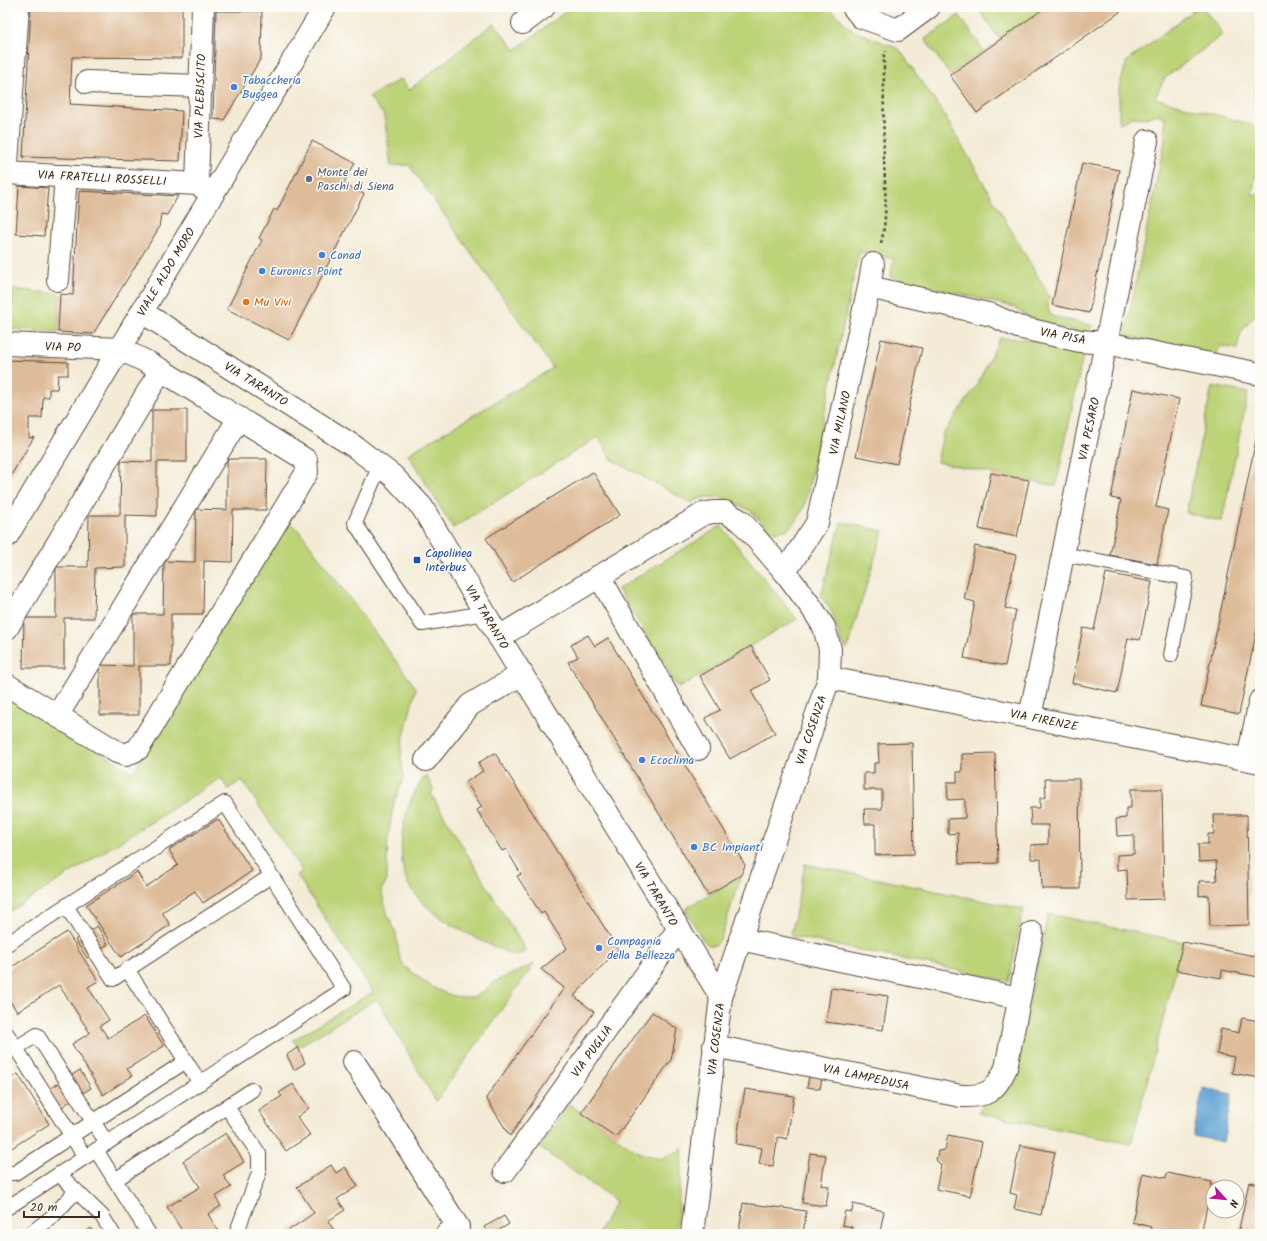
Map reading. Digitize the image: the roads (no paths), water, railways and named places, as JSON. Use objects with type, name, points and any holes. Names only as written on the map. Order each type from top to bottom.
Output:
[{"type":"street","points":[[7,164],[18,7]]},
{"type":"street","name":"VIA PLEBISCITO","points":[[203,7],[200,86],[205,189]]},
{"type":"street","name":"VIALE ALDO MORO","points":[[7,536],[142,312],[205,189],[325,7]]},
{"type":"street","points":[[524,23],[544,7]]},
{"type":"street","points":[[853,7],[861,17],[898,30],[929,7]]},
{"type":"street","points":[[88,82],[200,86]]},
{"type":"street","name":"VIA PESARO","points":[[1030,717],[1147,141]]},
{"type":"street","name":"VIA FRATELLI ROSSELLI","points":[[7,173],[66,176],[205,189]]},
{"type":"street","points":[[58,280],[66,176]]},
{"type":"street","name":"VIA MILANO","points":[[785,572],[817,523],[873,264]]},
{"type":"street","name":"VIA PISA","points":[[869,287],[992,315],[1018,327],[1080,341],[1106,343],[1260,374]]},
{"type":"street","name":"VIA TARANTO","points":[[142,312],[355,446],[393,476],[422,507],[484,613],[721,998]]},
{"type":"street","name":"VIA PO","points":[[7,344],[120,349]]},
{"type":"street","points":[[7,685],[117,752],[126,755],[138,749],[307,472],[306,460],[161,370],[120,349]]},
{"type":"street","points":[[7,628],[161,370]]},
{"type":"street","points":[[57,716],[238,418]]},
{"type":"street","name":"VIA COSENZA","points":[[499,637],[704,514],[713,512],[725,512],[741,521],[785,572],[812,608],[824,627],[830,649],[829,678],[721,998],[692,1234]]},
{"type":"street","points":[[599,576],[698,749]]},
{"type":"street","points":[[426,760],[470,705],[522,674]]},
{"type":"street","name":"VIA FIRENZE","points":[[829,678],[1254,760]]},
{"type":"street","points":[[1254,760],[1260,701]]},
{"type":"street","name":"VIA PUGLIA","points":[[505,1171],[678,930]]},
{"type":"street","name":"VIA LAMPEDUSA","points":[[714,1046],[961,1096],[975,1097],[985,1094],[995,1088],[1001,1080],[1006,1068],[1032,933]]},
{"type":"street","points":[[740,939],[1019,998]]},
{"type":"street","points":[[354,1062],[458,1227],[447,1234]]},
{"type":"lane","points":[[380,465],[355,524],[422,624],[484,613]]},
{"type":"lane","points":[[1063,554],[1186,578],[1171,655]]},
{"type":"lane","points":[[7,944],[225,803],[344,990],[7,1208]]},
{"type":"lane","points":[[66,906],[113,979],[272,876]]},
{"type":"lane","points":[[127,969],[200,1083]]},
{"type":"lane","points":[[7,1034],[72,1136],[96,1150]]},
{"type":"lane","points":[[16,1048],[37,1035],[93,1122],[96,1150],[149,1234]]},
{"type":"lane","points":[[7,1173],[15,1173],[186,1061]]},
{"type":"lane","points":[[115,1180],[252,1090]]},
{"type":"lane","points":[[226,1107],[259,1154],[260,1173],[236,1234]]},
{"type":"lane","points":[[58,1174],[102,1216],[113,1234]]},
{"type":"lane","points":[[30,1234],[53,1216],[76,1191]]},
{"type":"water","points":[[1203,1088],[1232,1094],[1223,1142],[1193,1136]]},
{"type":"place","name":"Tabaccheria Buggea","points":[[234,87]]},
{"type":"place","name":"Monte dei Paschi di Siena","points":[[309,179]]},
{"type":"place","name":"Conad","points":[[322,255]]},
{"type":"place","name":"Euronics Point","points":[[262,271]]},
{"type":"place","name":"Mu Vivi","points":[[246,302]]},
{"type":"place","name":"Capolinea Interbus","points":[[417,560]]},
{"type":"place","name":"Ecoclima","points":[[642,760]]},
{"type":"place","name":"BC Impianti","points":[[694,847]]},
{"type":"place","name":"Compagnia della Bellezza","points":[[599,948]]}]
